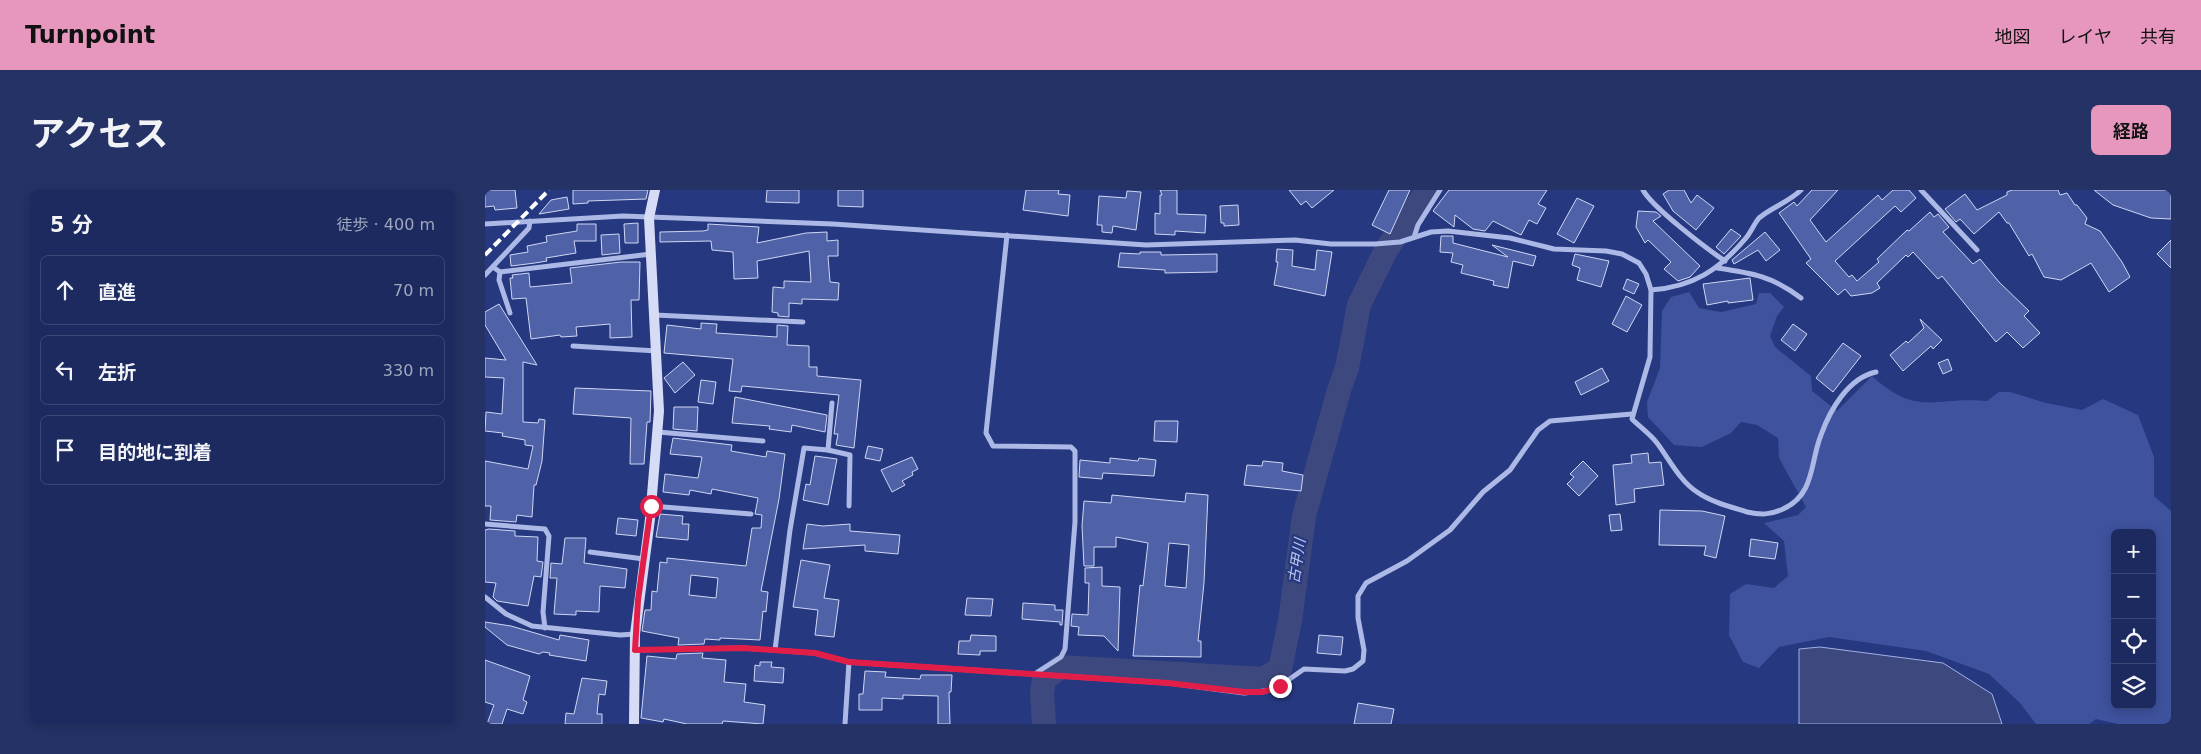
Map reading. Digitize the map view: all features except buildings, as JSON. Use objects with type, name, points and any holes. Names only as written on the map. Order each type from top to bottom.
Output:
[{"type":"main road","points":[[634,724],[635,634],[651,506],[659,411],[649,218],[655,190]]},
{"type":"street","points":[[1414,238],[1418,225],[1440,190]]},
{"type":"street","points":[[1643,190],[1707,249],[1725,260]]},
{"type":"street","points":[[1651,290],[1670,289],[1685,284],[1717,268],[1746,237],[1759,219],[1801,190]]},
{"type":"street","points":[[1921,190],[1977,250]]},
{"type":"street","points":[[485,224],[623,216],[833,224],[1147,245],[1295,240],[1331,244],[1375,244],[1400,242],[1431,232],[1448,231],[1510,238],[1554,249],[1606,251],[1622,254],[1639,263],[1646,274],[1651,290],[1650,357],[1632,419],[1655,440],[1683,478],[1697,492],[1731,508],[1761,515],[1789,506],[1803,494],[1811,478],[1820,436],[1833,408],[1854,383],[1867,374],[1876,372]]},
{"type":"street","points":[[485,275],[529,228],[530,221]]},
{"type":"street","points":[[1007,235],[986,433],[993,446],[1071,447],[1075,451],[1075,522],[1065,649],[1061,657],[1036,674]]},
{"type":"street","points":[[493,267],[500,272],[651,254]]},
{"type":"street","points":[[1717,268],[1768,277],[1782,284],[1801,298]]},
{"type":"street","points":[[500,272],[499,280],[510,313]]},
{"type":"street","points":[[655,315],[803,322]]},
{"type":"street","points":[[573,346],[657,351]]},
{"type":"street","points":[[828,450],[832,403]]},
{"type":"street","points":[[635,650],[743,648],[775,650],[815,653],[849,662],[1168,683],[1244,692],[1274,690],[1304,670],[1353,669],[1363,661],[1365,650],[1358,618],[1357,596],[1366,583],[1407,561],[1450,530],[1483,492],[1510,470],[1538,430],[1550,421],[1632,414]]},
{"type":"street","points":[[657,432],[763,441]]},
{"type":"street","points":[[775,650],[790,530],[804,448],[828,450],[850,455],[849,506]]},
{"type":"street","points":[[651,506],[751,514]]},
{"type":"street","points":[[485,524],[545,529],[549,536],[543,612],[545,628]]},
{"type":"street","points":[[590,552],[644,559]]},
{"type":"street","points":[[485,597],[506,614],[532,626],[620,635],[635,634]]},
{"type":"street","points":[[845,724],[849,662]]},
{"type":"shaded area","points":[[1689,292],[1699,308],[1721,312],[1756,304],[1759,293],[1770,293],[1784,307],[1777,316],[1770,336],[1775,347],[1811,376],[1812,391],[1837,411],[1872,376],[1888,389],[1902,397],[1915,401],[1987,401],[1999,392],[2010,392],[2046,403],[2082,410],[2103,399],[2138,415],[2154,457],[2154,496],[2171,511],[2171,724],[2118,724],[2096,719],[2089,724],[2036,724],[2020,703],[1989,674],[1926,651],[1829,637],[1779,647],[1759,668],[1743,662],[1729,635],[1730,594],[1746,584],[1774,588],[1788,576],[1784,541],[1764,523],[1798,515],[1806,507],[1779,458],[1778,438],[1757,425],[1741,422],[1731,433],[1702,447],[1674,445],[1648,417],[1647,402],[1660,368],[1662,311],[1671,297]]},
{"type":"shaded area","points":[[1820,647],[1943,663],[1992,694],[2002,724],[1799,724],[1799,649]]},
{"type":"waterway","name":"古甲川","points":[[1044,724],[1042,693],[1044,679],[1061,667],[1263,679],[1280,669],[1290,621],[1304,516],[1339,390],[1347,368],[1359,305],[1386,250],[1428,190]]},
{"type":"railway","points":[[485,255],[549,190]]},
{"type":"route","points":[[651,506],[638,600],[635,650],[743,648],[815,653],[849,662],[1168,683],[1244,692],[1263,692],[1274,690],[1280,686]]}]
